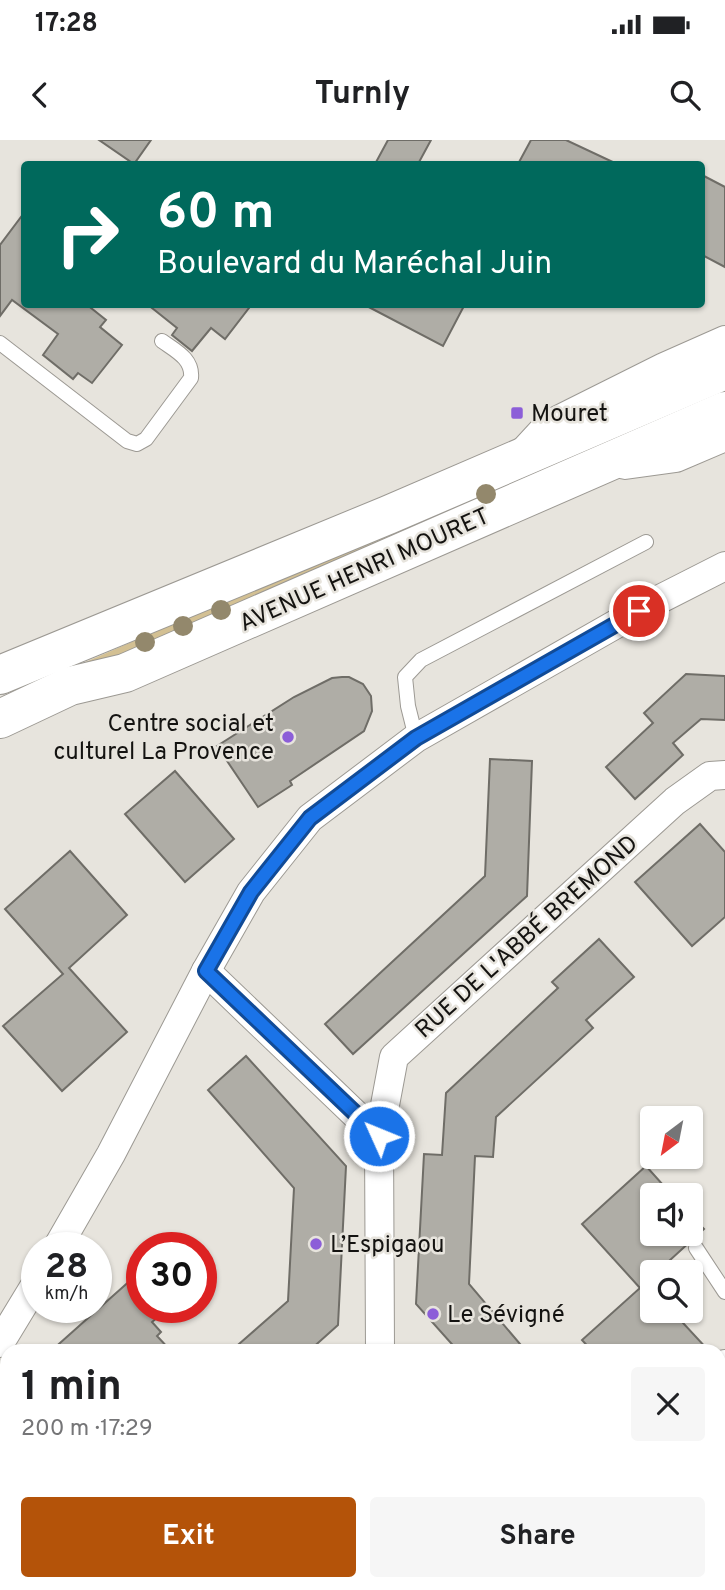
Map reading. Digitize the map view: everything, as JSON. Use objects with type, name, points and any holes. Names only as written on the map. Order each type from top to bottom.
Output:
[{"type":"main road","name":"AVENUE HENRI MOURET","points":[[0,676],[388,516],[516,458],[725,370]]},
{"type":"main road","name":"AVENUE HENRI MOURET","points":[[0,719],[71,686],[125,673],[725,411]]},
{"type":"street","name":"AVENUE HENRI MOURET","points":[[516,458],[548,425],[725,340]]},
{"type":"street","points":[[587,470],[676,458],[725,437]]},
{"type":"street","points":[[66,1232],[118,1142],[206,971],[251,892],[310,818],[416,738],[660,598],[725,566]]},
{"type":"street","name":"RUE DE L'ABBÉ BREMOND","points":[[380,1344],[379,1136],[394,1057],[675,801],[710,776],[725,775]]},
{"type":"street","points":[[206,971],[379,1136]]},
{"type":"street","points":[[5,1325],[21,1304]]},
{"type":"lane","points":[[0,343],[127,441],[137,444],[146,439],[191,378],[192,370],[187,360],[162,341]]},
{"type":"lane","points":[[416,738],[408,706],[405,677],[421,660],[646,542]]},
{"type":"lane","points":[[696,1248],[725,1292]]},
{"type":"shaded area","points":[[725,385],[725,396],[0,710],[0,699]]},
{"type":"building","points":[[99,140],[151,140],[136,161],[130,161]]},
{"type":"building","points":[[388,140],[431,140],[420,161],[377,161]]},
{"type":"building","points":[[531,140],[566,140],[611,161],[520,161]]},
{"type":"building","points":[[705,177],[725,187],[725,267],[705,257]]},
{"type":"building","points":[[21,217],[21,307],[12,300],[0,316],[0,245]]},
{"type":"building","points":[[23,308],[91,308],[106,320],[100,327],[122,345],[92,383],[78,373],[73,379],[43,355],[58,334]]},
{"type":"building","points":[[152,308],[249,308],[225,339],[211,328],[192,351],[172,335],[177,328]]},
{"type":"building","points":[[371,308],[463,308],[443,346]]},
{"type":"building","points":[[686,674],[725,676],[725,720],[701,719],[673,743],[683,755],[635,799],[606,767],[653,723],[644,713]]},
{"type":"building","name":"Centre social et culturel La Provence","points":[[349,677],[363,684],[371,696],[372,711],[364,731],[290,781],[292,785],[258,807],[217,746],[294,697],[332,678]]},
{"type":"building","points":[[490,759],[532,761],[527,896],[353,1054],[325,1024],[485,876]]},
{"type":"building","points":[[175,771],[234,839],[185,882],[125,814]]},
{"type":"building","points":[[700,824],[725,852],[725,917],[692,946],[635,882]]},
{"type":"building","points":[[70,851],[127,915],[69,968],[127,1032],[62,1091],[3,1026],[63,974],[5,909]]},
{"type":"building","points":[[599,939],[634,977],[586,1020],[593,1028],[496,1117],[493,1157],[475,1156],[469,1284],[520,1344],[452,1344],[416,1304],[424,1154],[442,1155],[446,1093],[558,988],[552,982]]},
{"type":"building","name":"L’Espigaou","points":[[246,1056],[346,1166],[338,1325],[317,1344],[239,1344],[288,1301],[294,1188],[208,1090]]},
{"type":"building","points":[[643,1169],[649,1169],[661,1183],[640,1183],[640,1246],[685,1246],[670,1260],[640,1260],[640,1288],[582,1224]]},
{"type":"building","points":[[126,1284],[126,1323],[153,1323],[161,1332],[157,1336],[164,1344],[59,1344],[82,1323],[112,1323],[112,1297]]},
{"type":"building","points":[[640,1288],[640,1323],[683,1323],[703,1344],[586,1344],[582,1340]]},
{"type":"place","name":"Mouret","points":[[517,413]]},
{"type":"place","name":"Centre social et culturel La Provence","points":[[288,737]]},
{"type":"place","name":"L’Espigaou","points":[[316,1244]]},
{"type":"place","name":"Le Sévigné","points":[[433,1314]]},
{"type":"route","points":[[379,1136],[206,971],[251,892],[310,818],[416,738],[639,611]]}]
